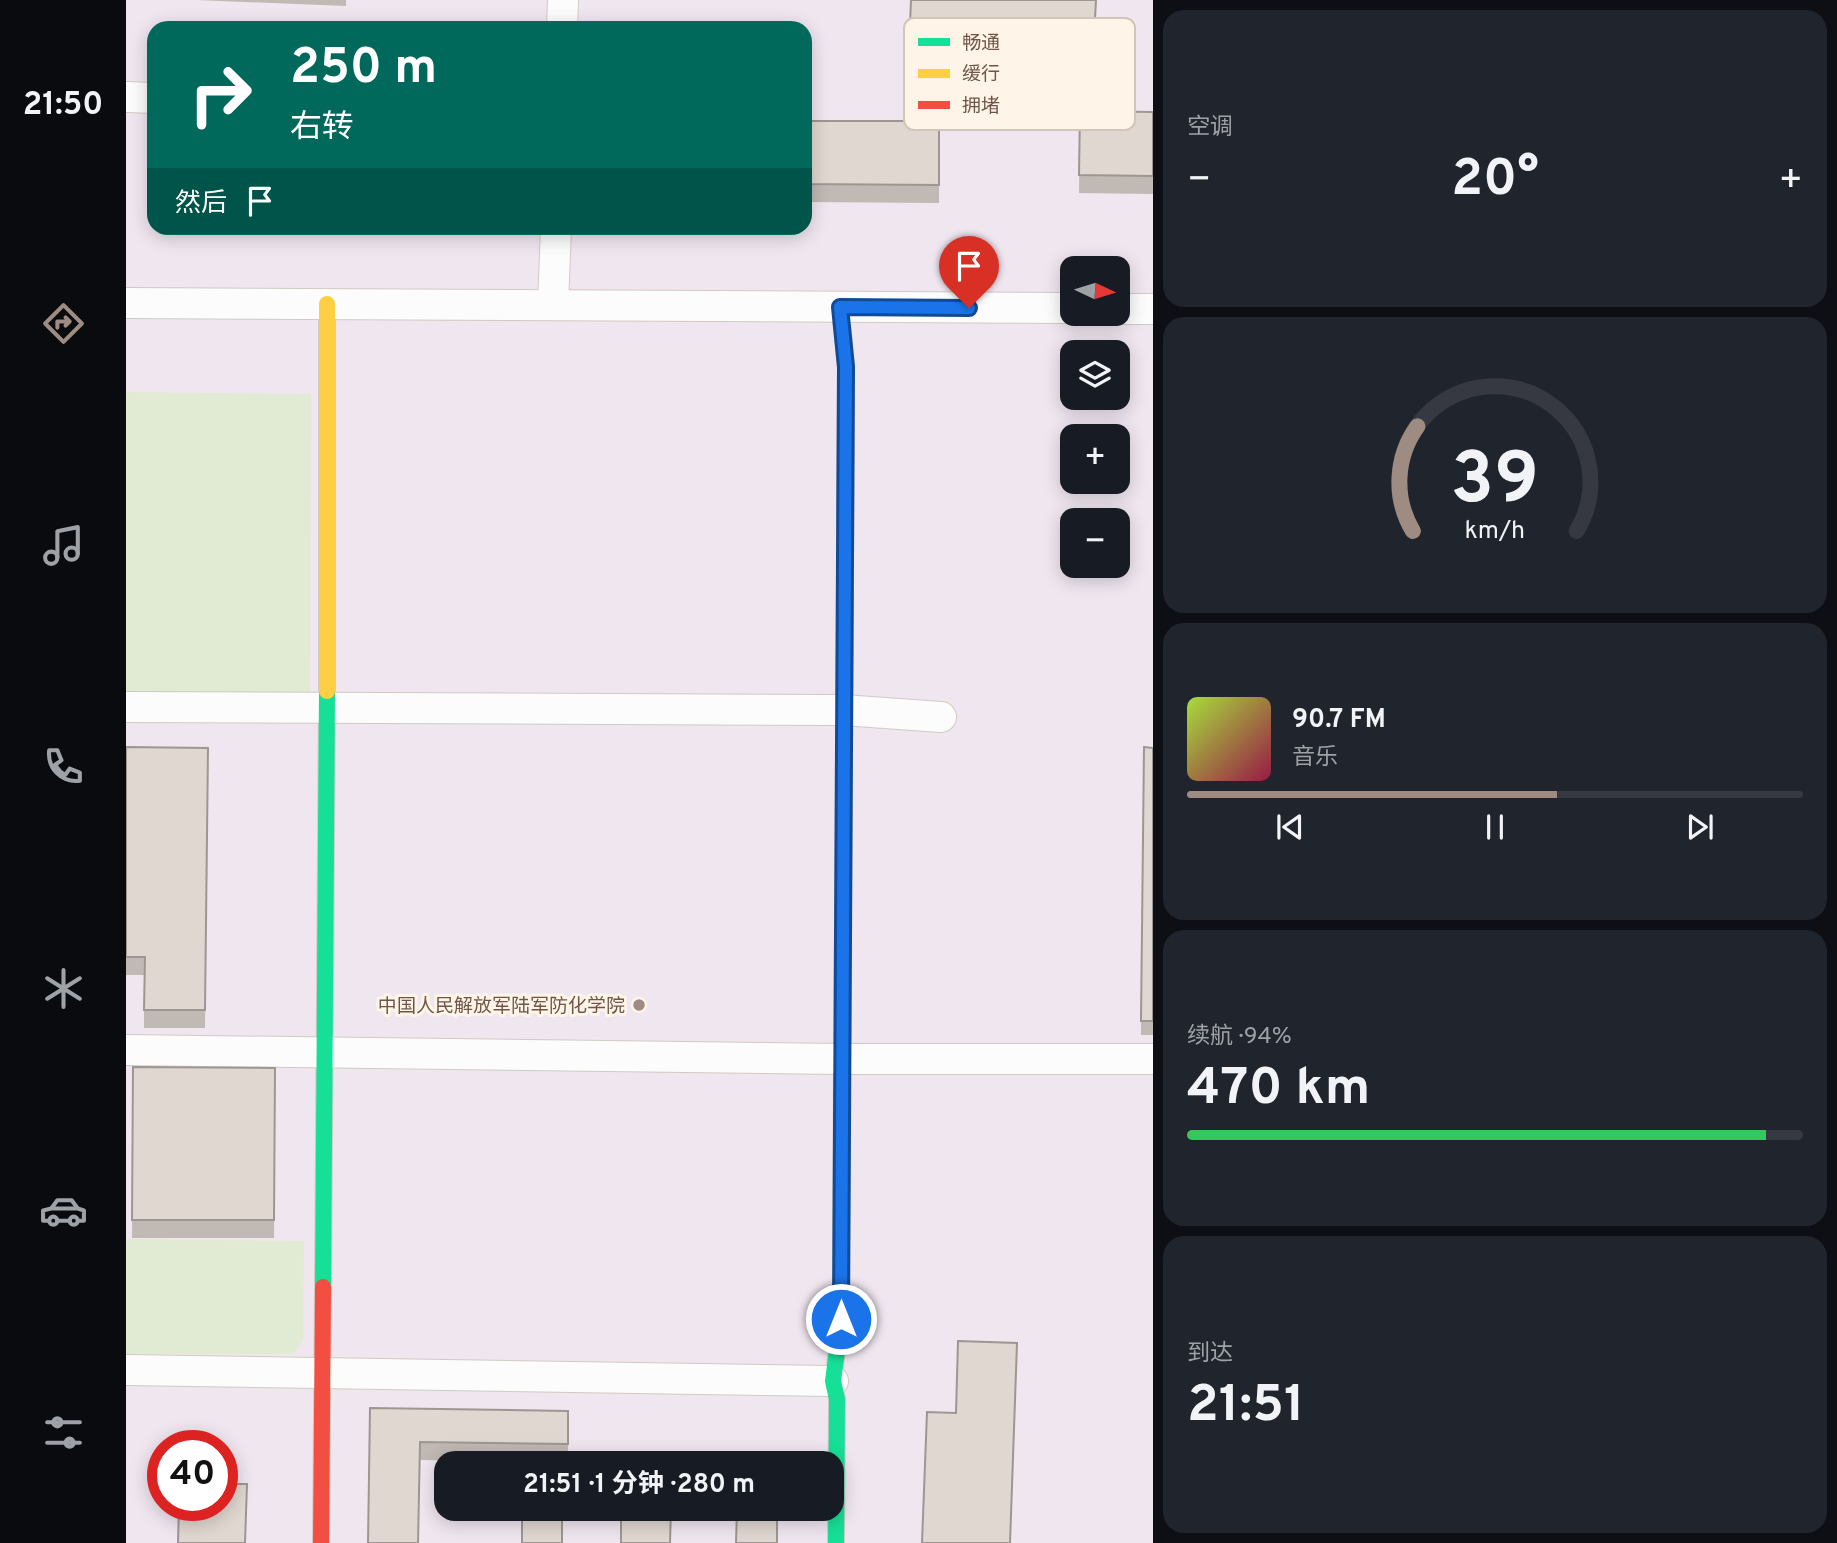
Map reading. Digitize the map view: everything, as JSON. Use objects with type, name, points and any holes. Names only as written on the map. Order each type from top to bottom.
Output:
[{"type":"street","points":[[562,21],[563,0]]},
{"type":"street","points":[[126,97],[147,98]]},
{"type":"street","points":[[553,305],[556,235]]},
{"type":"street","points":[[126,303],[1060,308]]},
{"type":"street","points":[[321,1543],[327,304]]},
{"type":"street","points":[[836,1543],[837,1399],[833,1381],[841,1319],[846,367],[840,307]]},
{"type":"street","points":[[1130,309],[1153,309]]},
{"type":"street","points":[[126,707],[843,710],[941,717]]},
{"type":"street","points":[[126,1050],[842,1059],[1153,1059]]},
{"type":"street","points":[[126,1370],[833,1381]]},
{"type":"shaded area","name":"中国人民解放军陆军防化学院","points":[[126,0],[1153,0],[1153,1543],[126,1543]]},
{"type":"green space","points":[[126,392],[311,394],[310,700],[126,698]]},
{"type":"green space","points":[[126,1239],[304,1241],[303,1340],[294,1354],[126,1354]]},
{"type":"building","points":[[911,0],[1096,0],[1095,18],[910,18]]},
{"type":"building","points":[[1135,112],[1153,112],[1153,176],[1079,175],[1080,130],[1135,130]]},
{"type":"building","points":[[812,121],[904,121],[904,130],[939,130],[939,185],[812,184]]},
{"type":"building","points":[[126,747],[208,748],[205,1010],[144,1010],[145,957],[126,957]]},
{"type":"building","points":[[1144,747],[1153,748],[1153,1021],[1141,1021]]},
{"type":"building","points":[[133,1067],[275,1068],[274,1220],[132,1220]]},
{"type":"building","points":[[958,1341],[1017,1343],[1010,1543],[922,1543],[927,1412],[956,1413]]},
{"type":"building","points":[[370,1408],[568,1411],[568,1444],[420,1442],[418,1543],[368,1543]]},
{"type":"building","points":[[238,1484],[247,1484],[245,1543],[178,1543],[179,1521],[238,1521]]},
{"type":"building","points":[[522,1521],[562,1521],[562,1543],[522,1543]]},
{"type":"building","points":[[621,1521],[671,1521],[670,1543],[621,1543]]},
{"type":"building","points":[[737,1521],[777,1521],[777,1543],[736,1543]]},
{"type":"traffic: fast","points":[[323,1287],[327,691]]},
{"type":"traffic: fast","points":[[836,1543],[837,1399],[833,1381],[841,1319],[841,1226]]},
{"type":"traffic: slow","points":[[327,304],[327,691]]},
{"type":"traffic: slow","points":[[843,915],[845,585]]},
{"type":"traffic: jam","points":[[840,307],[846,367],[845,585]]},
{"type":"traffic: jam","points":[[841,1226],[843,915]]},
{"type":"traffic: jam","points":[[321,1543],[323,1287]]},
{"type":"place","name":"中国人民解放军陆军防化学院","points":[[639,1005]]},
{"type":"route","points":[[841,1319],[846,367],[840,307],[969,308]]}]
